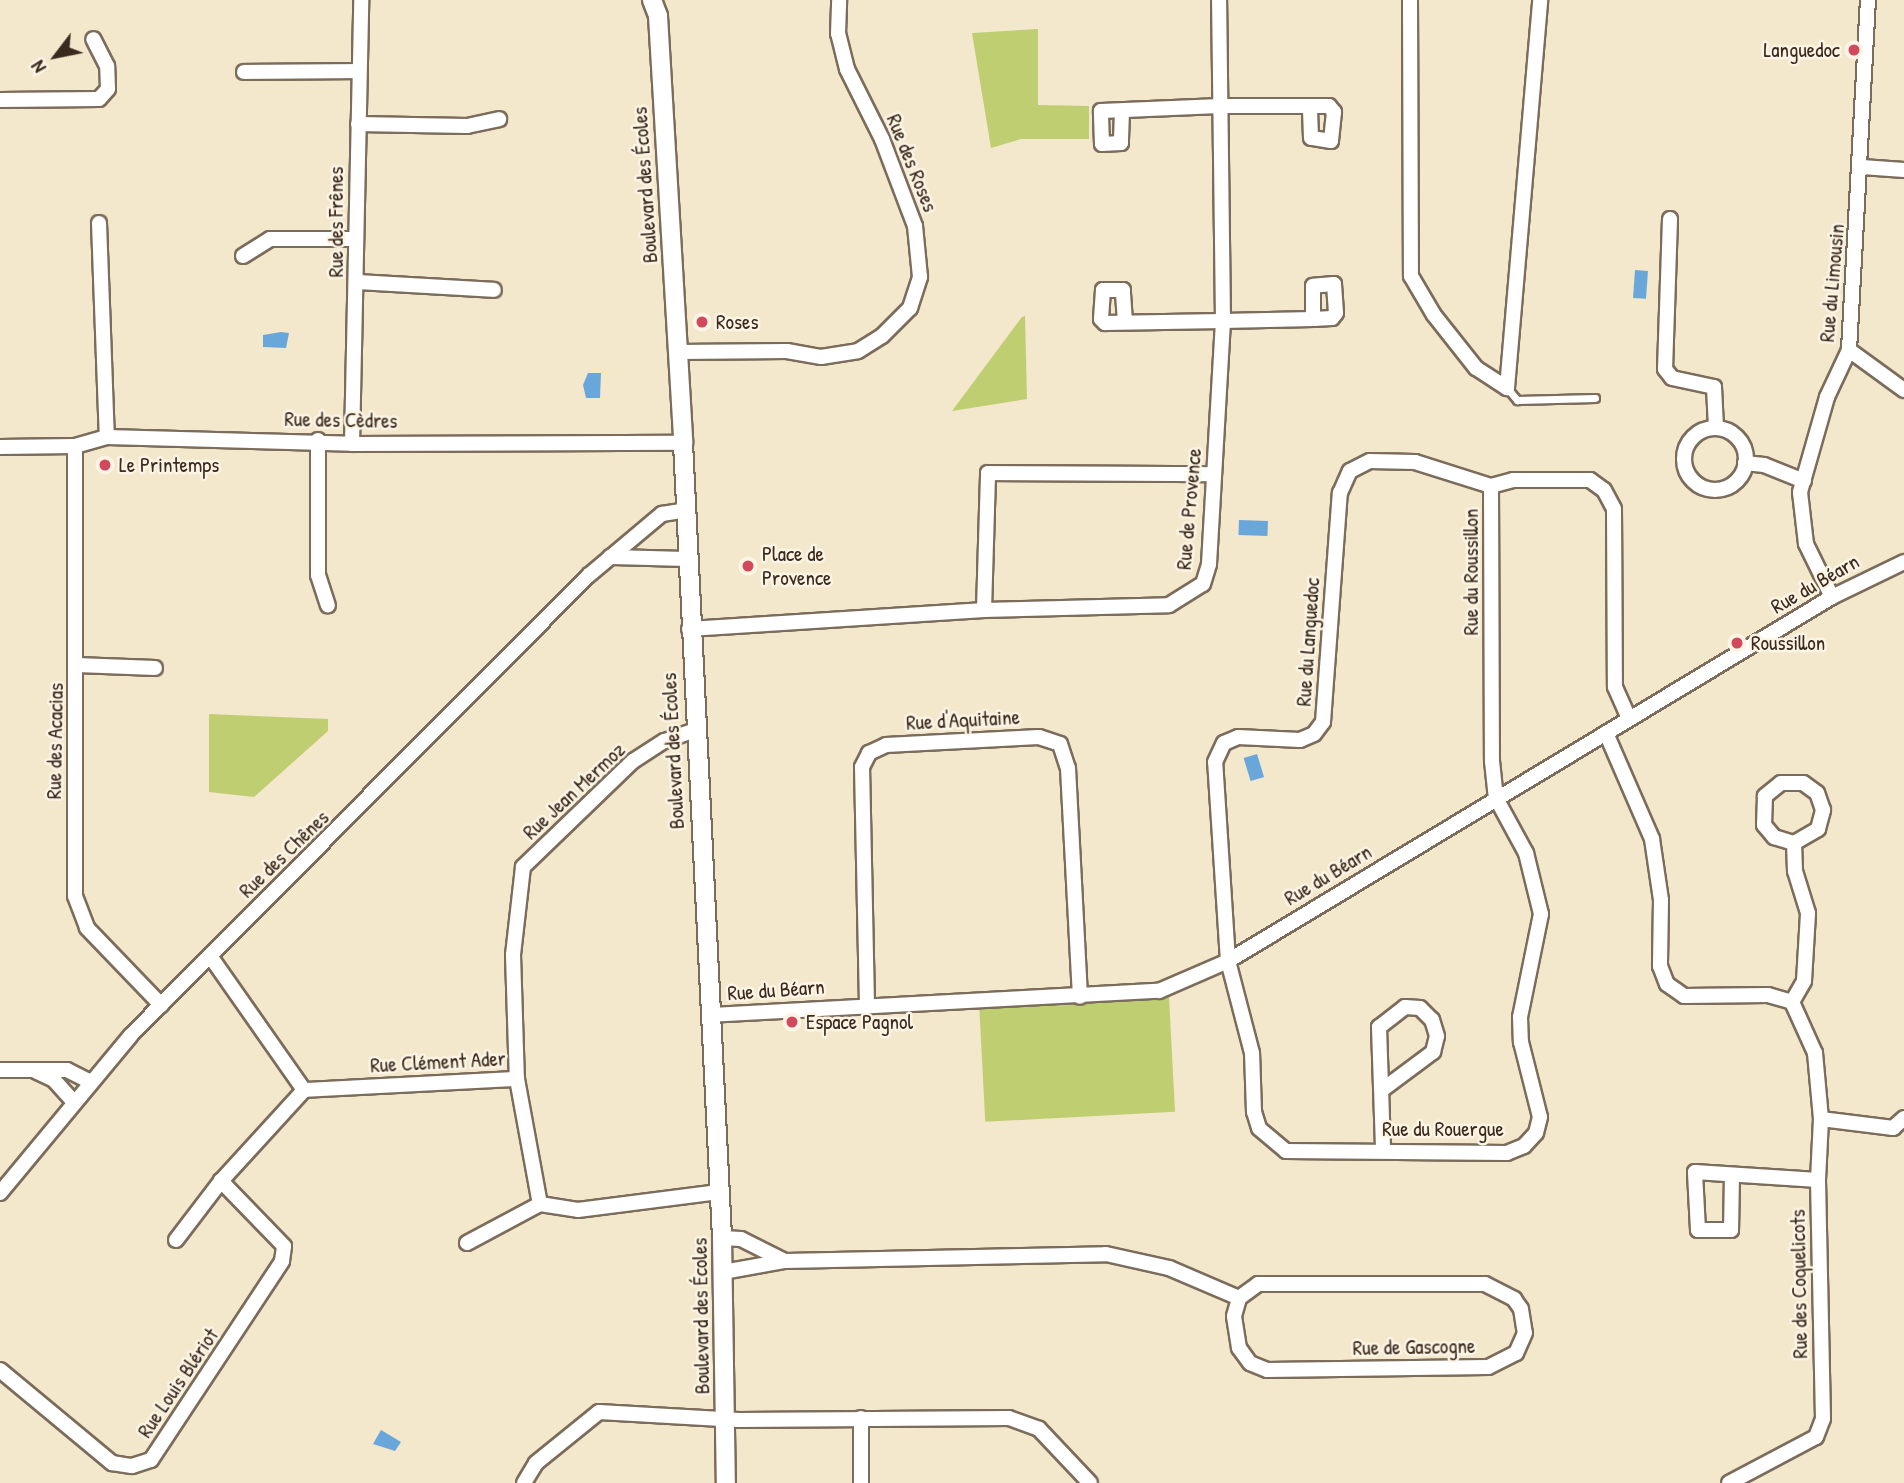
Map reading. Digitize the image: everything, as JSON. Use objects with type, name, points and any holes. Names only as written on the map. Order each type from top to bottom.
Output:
[{"type":"street","name":"Rue des Frênes","points":[[352,444],[356,282],[354,239],[361,0]]},
{"type":"street","name":"Rue des Roses","points":[[678,352],[787,351],[821,357],[858,351],[882,336],[910,308],[920,277],[915,226],[882,139],[847,69],[838,34],[839,0]]},
{"type":"street","name":"Rue de Provence","points":[[689,629],[984,610],[1169,605],[1189,596],[1203,584],[1209,564],[1223,321],[1219,0]]},
{"type":"street","points":[[1410,0],[1411,276],[1434,315],[1476,368],[1507,388],[1540,0]]},
{"type":"street","name":"Rue du Limousin","points":[[1832,597],[1806,544],[1800,492],[1827,397],[1849,351],[1862,167],[1868,0]]},
{"type":"street","name":"Boulevard des Écoles","points":[[659,5],[722,1238],[726,1483]]},
{"type":"street","points":[[0,100],[99,99],[108,89],[107,66],[93,39]]},
{"type":"street","points":[[244,72],[358,71]]},
{"type":"street","points":[[1122,111],[1220,106],[1310,106]]},
{"type":"street","points":[[358,124],[467,126],[499,119]]},
{"type":"street","points":[[1862,167],[1904,170]]},
{"type":"street","points":[[1670,219],[1665,369],[1672,378],[1714,387],[1716,428]]},
{"type":"street","points":[[99,223],[107,438]]},
{"type":"street","points":[[243,256],[270,239],[354,239]]},
{"type":"street","points":[[356,282],[495,290]]},
{"type":"street","points":[[1125,322],[1313,319]]},
{"type":"street","points":[[1849,351],[1904,390]]},
{"type":"street","points":[[1716,428],[1736,436],[1745,451],[1745,463],[1741,477],[1727,488],[1710,490],[1694,482],[1685,467],[1685,449],[1695,435],[1716,428]]},
{"type":"street","name":"Rue des Cèdres","points":[[0,447],[75,446],[107,438],[318,440],[352,444],[683,443]]},
{"type":"street","points":[[318,440],[318,575],[328,605]]},
{"type":"street","name":"Rue des Acacias","points":[[75,446],[75,896],[87,928],[161,1005]]},
{"type":"street","name":"Rue du Languedoc","points":[[1228,961],[1215,762],[1224,743],[1238,737],[1300,740],[1314,734],[1323,722],[1340,493],[1350,471],[1370,461],[1415,462],[1491,486]]},
{"type":"street","points":[[1745,463],[1764,465],[1804,481]]},
{"type":"street","points":[[984,610],[988,473],[1213,474]]},
{"type":"street","name":"Rue du Roussillon","points":[[1496,798],[1492,761],[1491,486],[1513,480],[1590,480],[1604,490],[1614,509],[1615,687],[1629,718]]},
{"type":"street","name":"Rue des Chênes","points":[[0,1193],[89,1081],[161,1005],[610,557],[662,514],[686,510]]},
{"type":"street","points":[[610,557],[688,559]]},
{"type":"street","name":"Rue du Béarn","points":[[710,1016],[1159,991],[1228,961],[1832,597],[1904,562]]},
{"type":"street","points":[[77,665],[155,668]]},
{"type":"street","name":"Rue Jean Mermoz","points":[[517,1079],[513,955],[523,867],[633,761],[664,741],[695,730]]},
{"type":"street","points":[[1606,733],[1652,839],[1661,900],[1660,966],[1667,984],[1684,996],[1768,995],[1792,1002],[1804,981],[1808,913],[1796,872],[1794,843]]},
{"type":"street","name":"Rue d'Aquitaine","points":[[867,1006],[862,767],[869,753],[886,745],[1039,737],[1060,744],[1068,768],[1080,997]]},
{"type":"street","points":[[1781,783],[1803,783],[1817,793],[1823,810],[1818,829],[1794,843],[1774,837],[1763,825],[1765,796],[1781,783]]},
{"type":"street","name":"Rue du Rouergue","points":[[1228,961],[1247,1026],[1254,1111],[1259,1128],[1286,1151],[1507,1153],[1524,1146],[1536,1133],[1538,1096],[1521,1042],[1520,1017],[1541,914],[1526,853],[1496,798]]},
{"type":"street","points":[[176,1240],[221,1181],[304,1090],[210,956]]},
{"type":"street","name":"Rue des Coquelicots","points":[[1730,1483],[1815,1437],[1824,1419],[1818,1180],[1821,1119],[1815,1053],[1792,1002]]},
{"type":"street","points":[[1382,1090],[1433,1052],[1437,1036],[1432,1020],[1420,1008],[1405,1007],[1379,1027],[1377,1049],[1382,1090],[1383,1150]]},
{"type":"street","points":[[0,1070],[67,1070],[89,1081]]},
{"type":"street","points":[[36,1071],[54,1080],[74,1102]]},
{"type":"street","name":"Rue Clément Ader","points":[[304,1090],[517,1079],[540,1204]]},
{"type":"street","points":[[1821,1119],[1900,1125]]},
{"type":"street","points":[[1732,1175],[1731,1230],[1698,1230],[1695,1172],[1818,1180]]},
{"type":"street","name":"Rue Louis Blériot","points":[[0,1370],[112,1463],[132,1466],[151,1460],[282,1261],[284,1246],[221,1181]]},
{"type":"street","points":[[467,1243],[540,1204],[578,1210],[719,1192]]},
{"type":"street","points":[[722,1238],[741,1239],[785,1261]]},
{"type":"street","points":[[723,1272],[785,1261],[1106,1254],[1170,1268],[1239,1298]]},
{"type":"street","name":"Rue de Gascogne","points":[[1258,1284],[1485,1284],[1514,1299],[1521,1309],[1525,1333],[1516,1353],[1488,1367],[1267,1370],[1250,1363],[1239,1348],[1234,1316],[1239,1298],[1258,1284]]},
{"type":"street","points":[[524,1483],[536,1463],[599,1412],[726,1419],[1026,1421],[1090,1483]]},
{"type":"street","points":[[861,1418],[861,1483]]},
{"type":"lane","points":[[1507,388],[1517,400],[1595,398]]},
{"type":"green space","points":[[1038,29],[1038,105],[1089,106],[1089,139],[1021,139],[991,148],[972,33]]},
{"type":"green space","points":[[1025,316],[1027,399],[952,411],[1022,317]]},
{"type":"green space","points":[[209,714],[328,719],[328,731],[254,797],[209,792]]},
{"type":"green space","points":[[1169,997],[1175,1112],[985,1122],[979,1007]]},
{"type":"water","points":[[1635,270],[1648,271],[1646,299],[1633,298]]},
{"type":"water","points":[[289,333],[286,348],[263,347],[263,335]]},
{"type":"water","points":[[588,373],[601,373],[600,398],[586,398],[583,385]]},
{"type":"water","points":[[1239,520],[1268,521],[1267,536],[1238,535]]},
{"type":"water","points":[[1257,754],[1264,777],[1251,781],[1244,758]]},
{"type":"water","points":[[381,1430],[401,1442],[395,1451],[373,1444]]},
{"type":"place","name":"Languedoc","points":[[1854,50]]},
{"type":"place","name":"Roses","points":[[702,322]]},
{"type":"place","name":"Le Printemps","points":[[105,465]]},
{"type":"place","name":"Place de Provence","points":[[748,566]]},
{"type":"place","name":"Roussillon","points":[[1737,643]]},
{"type":"place","name":"Espace Pagnol","points":[[792,1022]]}]
